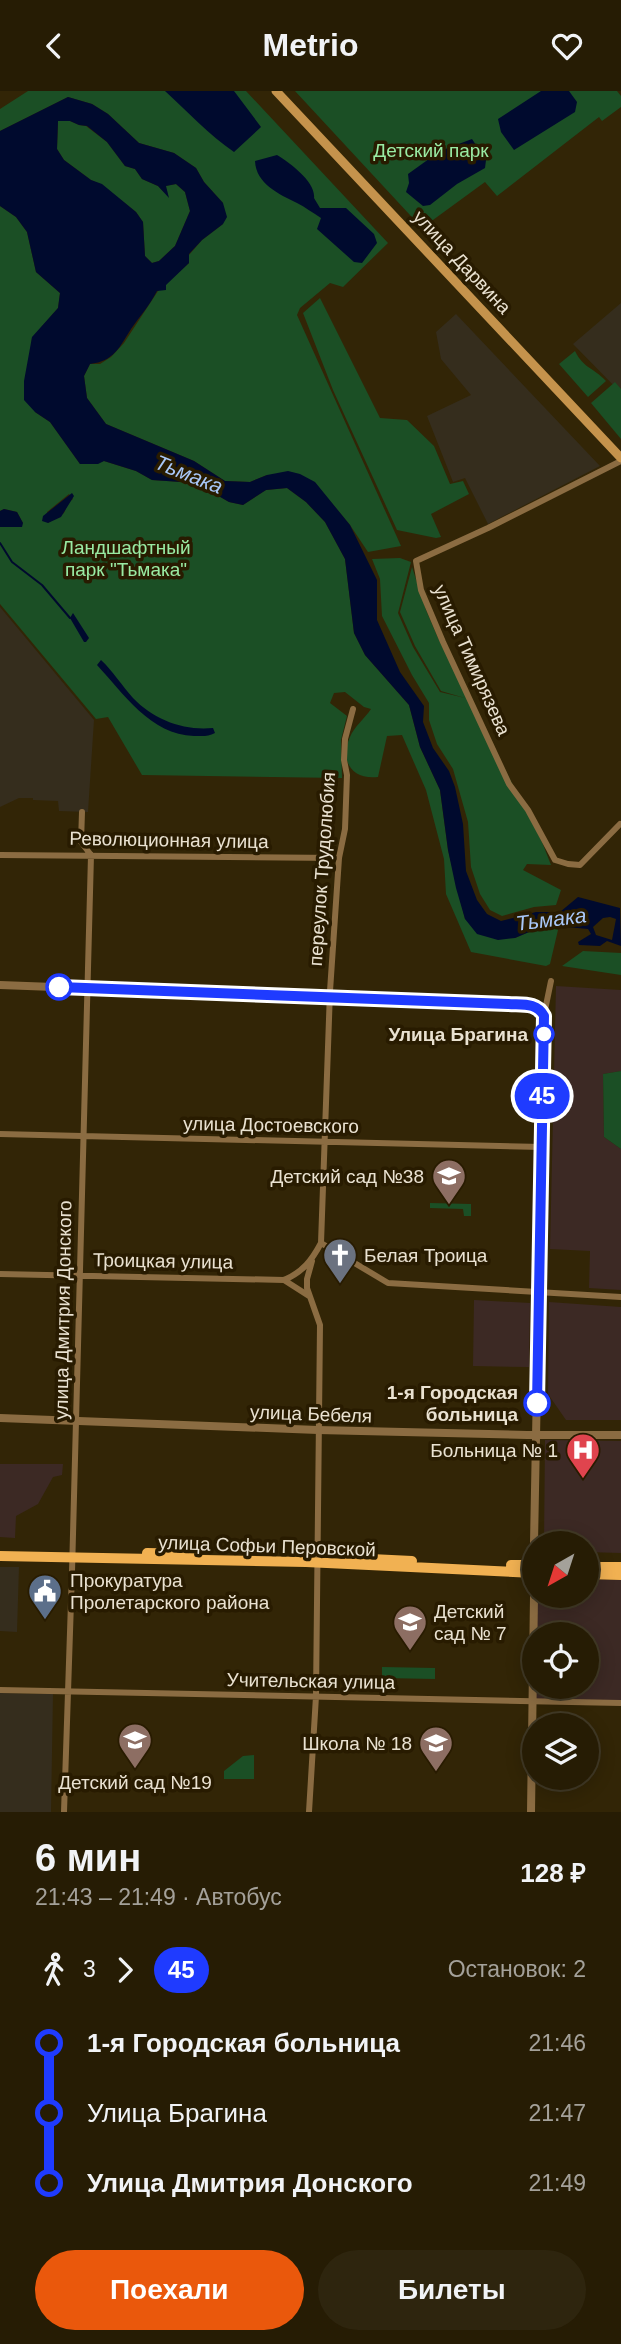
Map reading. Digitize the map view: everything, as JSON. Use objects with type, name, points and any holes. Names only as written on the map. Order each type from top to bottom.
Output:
[{"type":"main road","name":"улица Дарвина","points":[[276,91],[621,459]]},
{"type":"main road","name":"улица Софьи Перовской","points":[[0,1550],[72,1555]]},
{"type":"main road","name":"улица Софьи Перовской","points":[[0,1556],[72,1555],[522,1565]]},
{"type":"main road","name":"улица Софьи Перовской","points":[[318,1560],[522,1572]]},
{"type":"main road","points":[[599,1567],[621,1567]]},
{"type":"main road","points":[[599,1574],[621,1575]]},
{"type":"street","name":"улица Тимирязева","points":[[620,824],[580,865],[555,860],[528,810],[509,784],[438,632],[421,590],[416,561],[488,529],[621,459]]},
{"type":"street","name":"переулок Трудолюбия","points":[[321,1243],[330,997],[339,858],[345,829],[345,740],[353,709]]},
{"type":"street","name":"улица Дмитрия Донского","points":[[64,1812],[91,855],[81,842],[82,812]]},
{"type":"street","name":"Революционная улица","points":[[0,855],[339,858]]},
{"type":"street","points":[[534,1531],[543,1014],[551,981]]},
{"type":"street","points":[[0,985],[529,1005],[543,1014]]},
{"type":"street","name":"улица Достоевского","points":[[0,1134],[541,1147]]},
{"type":"street","points":[[309,1812],[316,1696],[320,1325],[306,1283],[312,1260],[321,1243],[388,1283],[621,1297]]},
{"type":"street","points":[[284,1280],[300,1272],[312,1260]]},
{"type":"street","name":"Троицкая улица","points":[[0,1274],[284,1280]]},
{"type":"street","points":[[284,1280],[309,1296]]},
{"type":"street","name":"улица Бебеля","points":[[0,1418],[318,1430],[621,1435]]},
{"type":"street","points":[[531,1812],[534,1608]]},
{"type":"street","name":"Учительская улица","points":[[0,1690],[621,1703]]},
{"type":"shaded area","points":[[621,303],[621,393],[573,344]]},
{"type":"shaded area","points":[[456,314],[600,466],[488,524],[465,478],[453,482],[427,416],[471,395],[441,359],[436,332]]},
{"type":"shaded area","points":[[0,607],[94,720],[88,812],[59,811],[58,801],[33,798],[19,798],[0,807]]},
{"type":"shaded area","points":[[556,986],[621,990],[621,1071],[603,1074],[604,1137],[621,1149],[621,1290],[589,1288],[590,1251],[550,1249]]},
{"type":"shaded area","points":[[474,1300],[530,1303],[529,1367],[473,1366]]},
{"type":"shaded area","name":"Больница № 1","points":[[549,1302],[621,1307],[621,1420],[566,1420],[548,1394]]},
{"type":"shaded area","name":"Больница № 1","points":[[545,1440],[621,1441],[621,1553],[599,1552],[599,1531],[544,1531]]},
{"type":"shaded area","points":[[0,1464],[63,1464],[62,1475],[53,1477],[38,1504],[16,1516],[15,1538],[0,1537]]},
{"type":"shaded area","points":[[0,1567],[19,1567],[17,1632],[0,1631]]},
{"type":"shaded area","points":[[599,1579],[621,1580],[621,1703],[532,1702],[532,1699],[599,1699],[599,1622],[534,1622],[534,1608],[599,1608]]},
{"type":"shaded area","points":[[0,1693],[53,1694],[51,1812],[0,1812]]},
{"type":"green space","points":[[28,91],[246,91],[388,243],[343,287],[330,283],[300,308],[297,315],[401,546],[368,552],[350,525],[315,483],[267,475],[250,482],[225,481],[194,461],[106,424],[87,398],[84,376],[90,364],[100,364],[111,357],[124,343],[158,291],[189,263],[189,255],[202,240],[223,224],[223,203],[204,182],[196,168],[174,153],[139,143],[108,114],[92,104],[68,97],[0,131],[0,109]]},
{"type":"green space","name":"Детский парк","points":[[295,91],[617,91],[621,96],[621,107],[602,121],[599,117],[497,196],[485,182],[422,228]]},
{"type":"green space","points":[[58,121],[70,121],[86,126],[107,142],[125,166],[135,169],[142,179],[158,186],[168,196],[165,186],[176,184],[185,192],[190,211],[175,246],[159,261],[152,263],[145,256],[143,222],[136,212],[64,160],[57,149]]},
{"type":"green space","name":"Ландшафтный парк \"Тьмака\"","points":[[0,206],[16,217],[27,232],[36,272],[60,293],[58,308],[32,338],[30,356],[35,412],[50,422],[80,464],[104,461],[136,471],[152,480],[196,483],[229,502],[243,505],[266,490],[287,488],[306,502],[325,522],[345,559],[354,633],[365,655],[409,705],[420,747],[440,790],[448,850],[465,919],[515,938],[536,929],[556,926],[558,930],[550,964],[546,966],[471,952],[446,894],[444,859],[426,790],[402,735],[387,736],[378,777],[355,772],[347,761],[347,746],[354,730],[371,709],[364,707],[345,692],[334,693],[330,703],[347,716],[341,740],[342,778],[142,775],[108,717],[96,719],[0,604],[0,527],[23,523],[17,512],[4,509],[0,511]],"holes":[[[69,494],[73,499],[64,513],[48,523],[47,512]]]},
{"type":"green space","points":[[320,298],[380,418],[407,420],[434,446],[450,484],[463,481],[469,494],[431,514],[441,537],[397,530],[333,390],[303,313]]},
{"type":"green space","points":[[575,351],[585,365],[606,381],[588,397],[559,364]]},
{"type":"green space","points":[[615,382],[621,389],[621,439],[591,403]]},
{"type":"green space","points":[[400,558],[411,562],[398,613],[413,647],[440,692],[465,698],[441,691],[415,646],[400,612],[412,567],[438,638],[542,842],[551,865],[527,864],[523,870],[561,890],[556,905],[534,907],[502,916],[490,910],[480,894],[471,867],[468,822],[453,769],[437,744],[429,720],[429,703],[382,616],[380,579],[372,559]]},
{"type":"green space","points":[[583,951],[621,953],[621,975],[562,966]]},
{"type":"green space","points":[[621,1071],[621,1149],[604,1137],[603,1074]]},
{"type":"green space","points":[[430,1203],[471,1204],[471,1216],[464,1216],[463,1209],[430,1208]]},
{"type":"green space","points":[[382,1667],[435,1668],[435,1679],[382,1678]]},
{"type":"green space","points":[[254,1755],[254,1779],[224,1779],[224,1771],[243,1756]]},
{"type":"water","points":[[165,91],[234,91],[261,127],[234,152],[207,131]]},
{"type":"water","points":[[541,91],[569,91],[577,102],[575,112],[514,150],[501,132],[498,119]]},
{"type":"water","name":"Тьмака","points":[[68,97],[92,104],[108,114],[139,143],[174,153],[196,168],[204,182],[223,203],[227,217],[223,224],[189,254],[189,263],[166,285],[166,290],[157,291],[115,353],[105,360],[90,364],[84,376],[87,398],[106,424],[194,461],[225,481],[250,482],[288,471],[315,482],[350,525],[377,580],[377,620],[400,672],[424,706],[423,722],[433,748],[449,771],[455,787],[463,824],[466,871],[477,900],[487,914],[501,921],[536,912],[560,912],[578,897],[620,908],[621,946],[607,941],[600,946],[579,945],[578,942],[591,934],[588,929],[556,926],[498,940],[477,934],[465,919],[448,850],[440,790],[420,747],[409,705],[365,655],[354,633],[345,559],[325,522],[306,502],[287,488],[266,490],[243,505],[229,502],[196,483],[152,480],[136,471],[104,461],[98,464],[80,464],[50,422],[24,400],[24,381],[32,337],[58,308],[60,293],[36,272],[27,232],[16,217],[0,206],[0,131]],"holes":[[[58,121],[87,126],[107,142],[125,166],[135,169],[142,179],[158,186],[169,198],[166,186],[176,184],[185,192],[190,211],[175,246],[159,261],[152,263],[145,256],[143,222],[136,212],[102,184],[91,180],[64,160],[57,149]],[[603,918],[616,919],[612,940],[596,935],[593,927]]]},
{"type":"water","points":[[472,139],[486,160],[485,168],[457,184],[430,205],[423,206],[406,192],[408,174],[440,151]]},
{"type":"water","points":[[277,155],[307,179],[320,208],[346,208],[374,234],[377,243],[362,263],[354,262],[317,229],[321,218],[276,192],[259,176],[255,161]]},
{"type":"water","points":[[72,493],[74,496],[61,517],[48,523],[42,521],[43,516]]},
{"type":"water","points":[[4,509],[17,512],[23,523],[22,527],[0,527],[0,511]]},
{"type":"water","points":[[73,613],[89,638],[86,642],[70,618]]},
{"type":"water","points":[[101,660],[133,698],[150,712],[180,726],[213,728],[215,733],[202,736],[179,734],[151,720],[128,700],[97,665]]},
{"type":"waterway","points":[[0,543],[12,562],[42,585],[70,618]]},
{"type":"bus line","name":"45","points":[[59,987],[537,1007],[544,1016],[537,1403]]},
{"type":"place","name":"Улица Брагина","points":[[544,1034]]},
{"type":"place","name":"Детский сад №38","points":[[449,1206]]},
{"type":"place","name":"Белая Троица","points":[[340,1285]]},
{"type":"place","name":"1-я Городская больница","points":[[537,1403]]},
{"type":"place","name":"Больница № 1","points":[[583,1480]]},
{"type":"place","name":"Прокуратура Пролетарского района","points":[[45,1621]]},
{"type":"place","name":"Детский сад № 7","points":[[410,1652]]},
{"type":"place","name":"Детский сад №19","points":[[135,1770]]},
{"type":"place","name":"Школа № 18","points":[[436,1773]]}]
